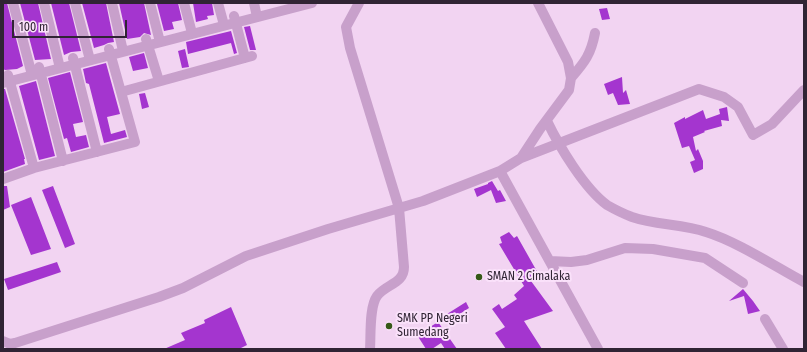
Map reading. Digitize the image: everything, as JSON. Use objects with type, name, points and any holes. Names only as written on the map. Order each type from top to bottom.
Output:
[{"type":"street","points":[[13,3],[63,161]]},
{"type":"street","points":[[44,3],[59,65]]},
{"type":"street","points":[[75,3],[89,57]]},
{"type":"street","points":[[112,3],[123,48]]},
{"type":"street","points":[[150,3],[159,39]]},
{"type":"street","points":[[184,3],[191,30]]},
{"type":"street","points":[[218,3],[223,22]]},
{"type":"street","points":[[34,168],[6,79],[223,22],[255,10],[312,3]]},
{"type":"street","points":[[359,3],[346,27],[348,39],[399,208],[404,271],[401,278],[377,296],[373,311],[370,349]]},
{"type":"street","points":[[520,158],[569,90],[571,78],[568,62],[538,3]]},
{"type":"street","points":[[121,92],[249,57],[237,17]]},
{"type":"street","points":[[571,78],[580,68],[592,48],[595,33]]},
{"type":"street","points":[[147,42],[159,81]]},
{"type":"street","points":[[3,179],[34,168],[135,142],[109,52]]},
{"type":"street","points":[[74,61],[97,152]]},
{"type":"street","points":[[3,341],[10,344],[16,343],[136,305],[183,288],[246,256],[328,229],[430,199],[500,171],[520,158],[699,89],[724,97],[738,107],[753,135],[772,124],[804,90]]},
{"type":"street","points":[[547,120],[559,143],[576,169],[592,191],[607,205],[632,217],[707,232],[733,243],[803,282]]},
{"type":"street","points":[[500,171],[598,349]]},
{"type":"street","points":[[550,261],[571,262],[587,260],[625,248],[652,248],[705,258],[742,283]]},
{"type":"street","points":[[765,319],[783,349]]},
{"type":"building","points":[[3,3],[7,3],[23,66],[17,69],[3,69]]},
{"type":"building","points":[[20,3],[38,3],[51,59],[35,60]]},
{"type":"building","points":[[51,3],[69,3],[81,51],[71,52],[64,55]]},
{"type":"building","points":[[82,3],[106,3],[114,42],[94,48]]},
{"type":"building","points":[[119,3],[144,3],[151,35],[144,33],[140,37],[127,39]]},
{"type":"building","points":[[178,3],[182,20],[172,22],[174,29],[164,31],[157,4]]},
{"type":"building","points":[[193,3],[212,3],[214,15],[207,16],[208,19],[196,22]]},
{"type":"building","points":[[607,8],[610,19],[602,20],[599,9]]},
{"type":"building","points":[[250,26],[256,50],[250,50],[244,27]]},
{"type":"building","points":[[231,31],[237,53],[234,54],[231,43],[188,54],[186,42]]},
{"type":"building","points":[[185,49],[189,67],[182,68],[178,51]]},
{"type":"building","points":[[144,53],[148,68],[133,71],[129,57]]},
{"type":"building","points":[[106,63],[120,114],[107,117],[111,134],[125,130],[127,137],[104,143],[89,84],[86,83],[83,69]]},
{"type":"building","points":[[70,72],[83,122],[73,124],[76,137],[86,135],[89,147],[71,152],[67,138],[64,139],[48,78]]},
{"type":"building","points":[[622,77],[623,93],[626,90],[630,104],[618,105],[613,93],[608,95],[604,84]]},
{"type":"building","points":[[36,81],[55,156],[39,160],[19,86]]},
{"type":"building","points":[[3,89],[5,89],[25,159],[25,164],[3,172]]},
{"type":"building","points":[[145,93],[149,107],[142,109],[139,94]]},
{"type":"building","points":[[727,107],[729,121],[721,120],[722,126],[704,131],[705,132],[693,137],[696,151],[698,149],[703,161],[703,169],[694,173],[690,162],[695,160],[689,146],[682,148],[674,123],[703,110],[706,119],[720,114],[719,109]]},
{"type":"building","points":[[492,181],[498,191],[500,190],[506,201],[496,203],[491,190],[477,197],[474,189]]},
{"type":"building","points":[[3,186],[7,186],[10,207],[3,210]]},
{"type":"building","points":[[53,186],[75,244],[65,248],[42,190]]},
{"type":"building","points":[[31,197],[51,249],[31,255],[11,205]]},
{"type":"building","points":[[509,232],[514,238],[517,236],[539,275],[531,281],[553,311],[524,321],[542,349],[506,349],[495,333],[505,327],[492,309],[499,304],[502,309],[517,299],[514,295],[524,286],[499,244],[502,243],[500,237]]},
{"type":"building","points":[[57,262],[61,272],[8,290],[4,279]]},
{"type":"building","points":[[743,289],[760,311],[748,314],[744,296],[729,301]]},
{"type":"building","points":[[466,302],[469,308],[450,320],[447,314]]},
{"type":"building","points":[[231,307],[247,345],[239,349],[164,349],[185,340],[181,333],[205,323],[204,320]]},
{"type":"building","points":[[438,322],[457,349],[445,349],[441,343],[432,349],[426,349],[417,335]]},
{"type":"place","name":"SMAN 2 Cimalaka","points":[[479,277]]},
{"type":"place","name":"SMK PP Negeri Sumedang","points":[[389,326]]}]
